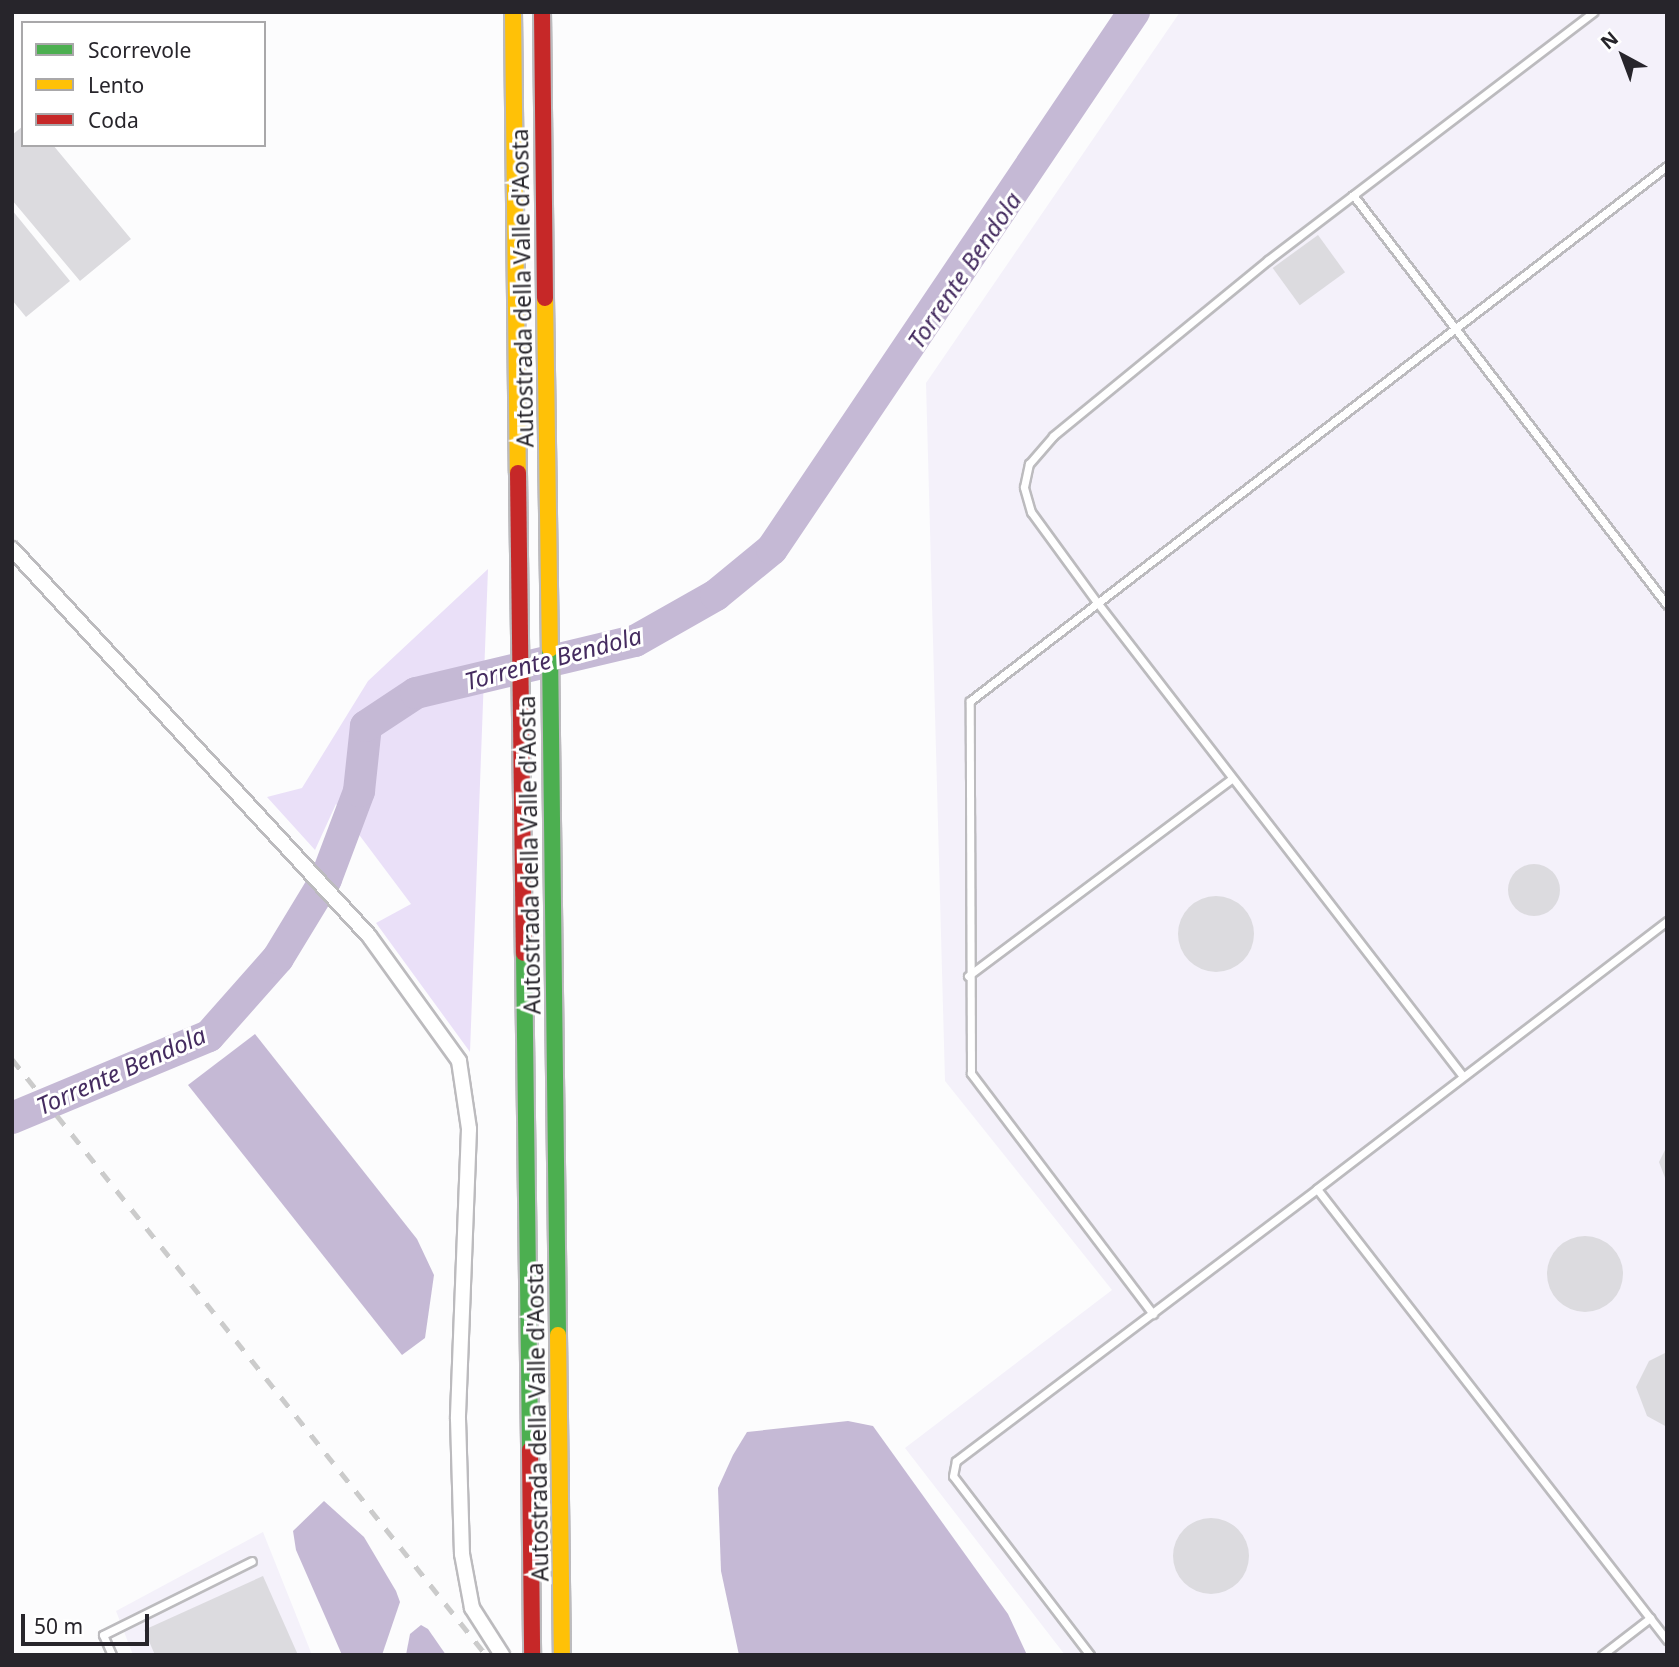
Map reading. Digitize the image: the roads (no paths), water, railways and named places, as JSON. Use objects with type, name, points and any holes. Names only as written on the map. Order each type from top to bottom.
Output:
[{"type":"highway","name":"Autostrada della Valle d'Aosta","points":[[513,12],[532,1655]]},
{"type":"highway","name":"Autostrada della Valle d'Aosta","points":[[542,12],[562,1655]]},
{"type":"street","points":[[12,549],[336,899],[436,1020],[459,1061],[467,1091],[460,1513],[469,1598],[502,1655]]},
{"type":"lane","points":[[1462,1075],[1096,601],[1031,512],[1024,487],[1029,464],[1073,419],[1353,195],[1593,12]]},
{"type":"lane","points":[[1153,1314],[982,1094],[971,1073],[968,976],[970,701],[1096,601],[1667,166]]},
{"type":"lane","points":[[1353,195],[1667,606]]},
{"type":"lane","points":[[968,976],[1231,779]]},
{"type":"lane","points":[[1090,1655],[953,1476],[956,1461],[1666,922]]},
{"type":"lane","points":[[1317,1189],[1667,1640]]},
{"type":"lane","points":[[112,1655],[103,1635],[252,1561]]},
{"type":"lane","points":[[1602,1655],[1650,1618]]},
{"type":"waterway","name":"Torrente Bendola","points":[[12,1118],[209,1036],[278,958],[326,879],[359,791],[366,726],[416,693],[635,641],[716,595],[772,549],[1134,12]]},
{"type":"railway","points":[[12,1059],[486,1655]]}]
